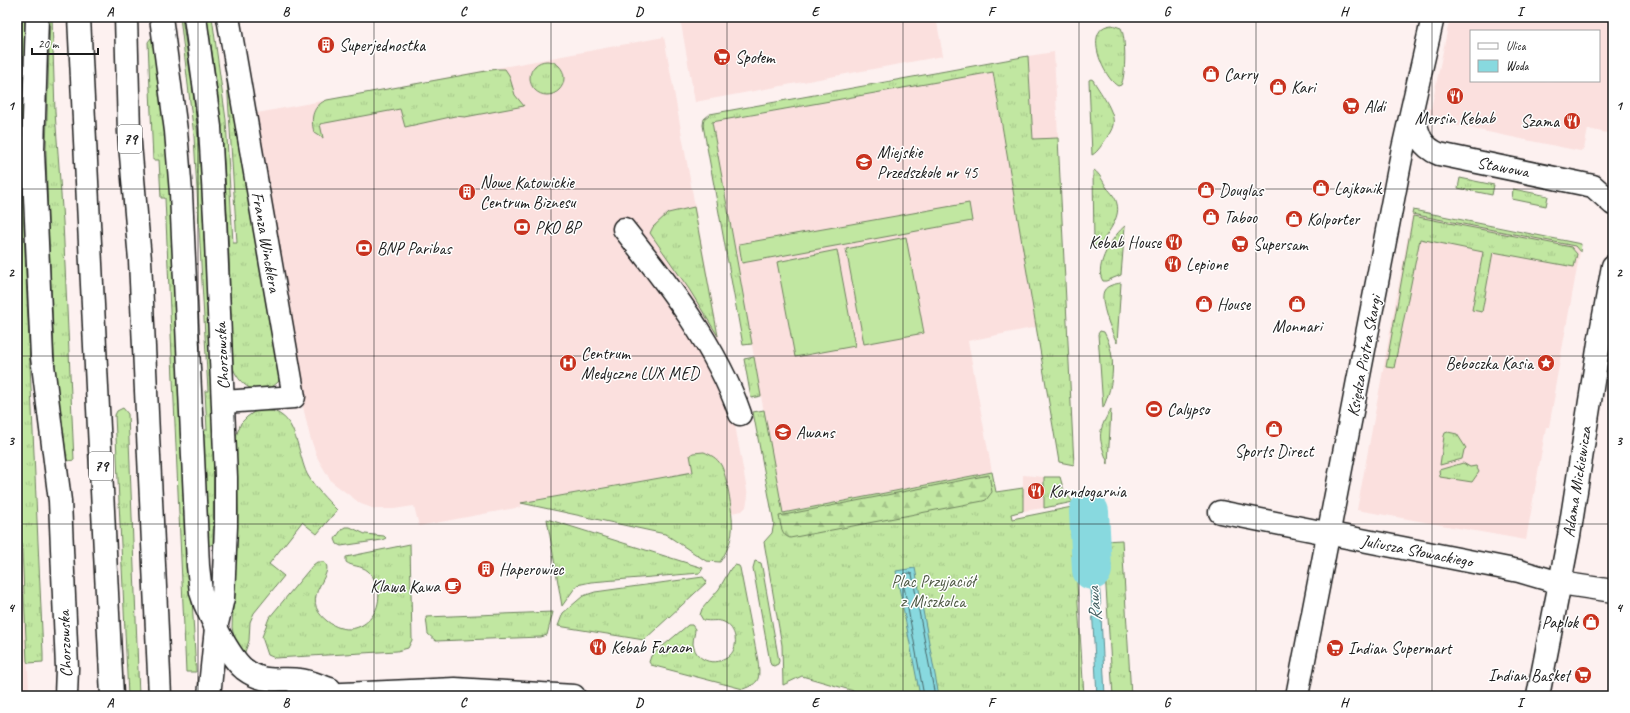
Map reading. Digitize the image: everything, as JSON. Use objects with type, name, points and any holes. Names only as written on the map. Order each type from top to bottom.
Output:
[{"type":"main road","name":"Chorzowska","points":[[37,17],[33,159],[42,357],[60,501],[67,668],[66,696]]},
{"type":"main road","name":"79","points":[[79,17],[112,696]]},
{"type":"main road","name":"79","points":[[126,17],[129,132],[140,260],[160,696]]},
{"type":"main road","points":[[161,17],[176,131],[181,193],[198,558],[205,604],[216,628],[239,663],[259,678],[272,680],[300,680],[346,694]]},
{"type":"main road","name":"Chorzowska","points":[[195,17],[210,127],[224,402],[226,477],[226,526],[223,598],[216,628],[209,696]]},
{"type":"main road","name":"Franza Wincklera","points":[[224,402],[294,397],[228,17]]},
{"type":"main road","name":"Księdza Piotra Skargi","points":[[1297,696],[1330,534],[1396,185],[1433,17]]},
{"type":"main road","name":"Stawowa","points":[[1413,112],[1419,135],[1423,144],[1428,150],[1439,154],[1593,186],[1613,204]]},
{"type":"main road","points":[[624,229],[658,272],[699,333],[727,381],[740,414]]},
{"type":"main road","name":"Adama Mickiewicza","points":[[1538,696],[1560,582],[1613,266]]},
{"type":"main road","name":"Juliusza Słowackiego","points":[[1220,512],[1519,571],[1560,582],[1613,591]]},
{"type":"main road","points":[[298,696],[455,689],[574,696]]},
{"type":"shaded area","points":[[936,17],[943,56],[695,102],[680,18]]},
{"type":"shaded area","points":[[1450,17],[1613,17],[1613,103],[1607,133],[1588,129],[1584,149],[1580,151],[1425,119],[1427,108],[1431,109]]},
{"type":"shaded area","points":[[664,37],[748,496],[746,507],[742,511],[731,513],[721,464],[709,454],[698,452],[693,453],[693,472],[521,503],[521,507],[419,526],[414,506],[394,509],[375,509],[361,504],[332,482],[318,459],[310,437],[301,398],[252,114]]},
{"type":"shaded area","points":[[1054,52],[1058,138],[1033,140],[1028,56]]},
{"type":"shaded area","points":[[993,72],[1037,327],[968,341],[992,472],[782,513],[712,122]]},
{"type":"shaded area","points":[[1412,214],[1575,246],[1580,252],[1549,427],[1546,427],[1526,540],[1357,510]]},
{"type":"shaded area","points":[[17,439],[29,691],[19,696],[17,696]]},
{"type":"shaded area","points":[[1023,475],[1044,477],[1044,508],[1023,511]]},
{"type":"green space","points":[[17,17],[25,17],[21,136],[22,188],[43,653],[43,662],[28,663],[17,439]]},
{"type":"green space","points":[[50,17],[52,17],[55,112],[63,222],[74,460],[67,461],[55,373],[48,222],[46,151]]},
{"type":"green space","points":[[180,17],[182,17],[195,107],[201,170],[214,447],[213,544],[208,546],[202,430],[207,430],[205,391],[208,391],[194,136]]},
{"type":"green space","points":[[206,17],[212,17],[226,120],[233,243],[237,243],[227,80],[279,369],[279,381],[266,390],[253,389],[247,386],[241,381],[233,368],[223,148],[219,104]]},
{"type":"green space","points":[[1112,25],[1121,28],[1124,39],[1124,74],[1121,85],[1118,86],[1107,74],[1098,54],[1098,34],[1103,28]]},
{"type":"green space","points":[[151,38],[153,39],[156,53],[168,158],[196,672],[186,672],[165,198],[161,198],[159,160],[153,160],[148,42]]},
{"type":"green space","points":[[1028,56],[1033,139],[1058,138],[1074,465],[1059,462],[993,72],[712,122],[752,344],[743,345],[703,125],[704,119],[710,114]]},
{"type":"green space","points":[[544,61],[550,61],[554,62],[561,68],[564,78],[563,85],[557,92],[550,95],[544,95],[540,94],[533,88],[530,81],[530,75],[531,71],[537,64]]},
{"type":"green space","points":[[497,69],[505,69],[509,75],[515,95],[524,106],[465,117],[455,116],[405,127],[400,109],[320,124],[323,138],[314,132],[312,122],[314,113],[318,105],[327,100]]},
{"type":"green space","points":[[1091,79],[1110,108],[1113,120],[1113,127],[1106,139],[1098,150],[1092,155],[1089,80]]},
{"type":"green space","points":[[1094,170],[1112,193],[1118,209],[1115,221],[1097,247],[1094,245]]},
{"type":"green space","points":[[1460,178],[1494,185],[1492,195],[1458,188]]},
{"type":"green space","points":[[1513,189],[1548,196],[1546,206],[1512,199]]},
{"type":"green space","points":[[969,203],[972,221],[742,263],[739,244]]},
{"type":"green space","points":[[694,207],[718,336],[689,289],[650,233],[653,227],[668,213]]},
{"type":"green space","points":[[1413,210],[1581,244],[1580,252],[1575,246],[1412,214]]},
{"type":"green space","points":[[1413,216],[1571,247],[1577,254],[1574,267],[1493,252],[1482,312],[1472,310],[1483,252],[1420,239],[1394,368],[1386,367]]},
{"type":"green space","points":[[1125,226],[1121,275],[1103,281],[1101,268],[1106,251],[1120,230]]},
{"type":"green space","points":[[906,237],[924,333],[864,344],[846,249]]},
{"type":"green space","points":[[837,250],[855,346],[795,357],[777,262]]},
{"type":"green space","points":[[1121,283],[1117,343],[1107,317],[1103,296],[1107,287]]},
{"type":"green space","points":[[1100,331],[1104,332],[1108,341],[1112,360],[1112,380],[1103,408],[1098,334]]},
{"type":"green space","points":[[754,357],[761,396],[751,398],[744,359]]},
{"type":"green space","points":[[123,408],[128,414],[139,696],[128,696],[115,415],[117,411]]},
{"type":"green space","points":[[1111,409],[1108,464],[1100,436],[1103,424]]},
{"type":"green space","points":[[263,410],[272,411],[281,415],[291,426],[307,474],[317,489],[337,510],[317,534],[302,522],[269,564],[284,576],[254,613],[250,622],[249,641],[243,657],[235,643],[232,627],[238,512],[236,436],[241,423],[247,417],[254,412]]},
{"type":"green space","name":"Plac Przyjaciół z Miszkolca","points":[[764,410],[783,513],[992,472],[996,492],[1023,488],[1023,511],[1011,514],[1012,519],[1072,507],[1084,696],[871,696],[802,676],[783,685],[782,645],[764,542],[772,533],[774,523],[753,412]]},
{"type":"green space","points":[[1448,432],[1457,434],[1466,448],[1462,459],[1440,465],[1444,436],[1445,433]]},
{"type":"green space","points":[[704,452],[718,460],[721,465],[726,478],[730,497],[732,517],[731,535],[728,547],[720,562],[706,561],[665,534],[521,503],[693,472],[690,455],[693,453]]},
{"type":"green space","points":[[1463,463],[1470,467],[1476,466],[1479,472],[1472,482],[1440,477],[1439,470]]},
{"type":"green space","points":[[989,475],[992,492],[986,500],[983,501],[790,538],[785,535],[781,526],[779,516]]},
{"type":"green space","points":[[1044,477],[1060,477],[1064,491],[1073,502],[1044,508]]},
{"type":"green space","points":[[547,519],[703,568],[700,573],[591,582],[577,585],[562,606]]},
{"type":"green space","points":[[345,527],[350,527],[365,534],[384,536],[386,538],[382,540],[341,546],[337,544],[335,539]]},
{"type":"green space","points":[[1122,540],[1131,696],[1113,696],[1103,541]]},
{"type":"green space","points":[[410,544],[412,640],[408,648],[397,651],[275,658],[268,655],[262,637],[269,618],[313,565],[317,562],[324,562],[327,567],[326,573],[316,595],[315,603],[319,612],[327,621],[340,628],[352,629],[363,625],[372,617],[377,607],[379,595],[376,583],[368,571],[348,564],[346,562],[346,557]]},
{"type":"green space","points":[[755,561],[761,563],[762,567],[779,661],[778,664],[774,666],[771,665],[770,662],[753,568]]},
{"type":"green space","points":[[735,565],[739,566],[740,568],[758,661],[758,680],[753,685],[743,689],[651,665],[649,662],[651,656],[688,625],[692,625],[695,629],[693,644],[696,653],[702,659],[718,662],[731,654],[735,646],[735,637],[730,626],[721,621],[703,620],[700,615],[702,609],[719,589],[731,568]]},
{"type":"green space","points":[[703,577],[707,582],[644,640],[558,626],[563,613],[583,596],[595,592]]},
{"type":"green space","points":[[553,612],[547,635],[541,637],[436,641],[428,634],[426,617]]},
{"type":"water","points":[[1087,516],[1096,516],[1105,696],[1097,696]]},
{"type":"water","points":[[915,568],[939,696],[920,696],[896,571]]},
{"type":"waterway","name":"Rawa","points":[[1089,512],[1092,570]]},
{"type":"tram line","points":[[17,568],[22,696]]},
{"type":"place","name":"Superjednostka","points":[[326,45]]},
{"type":"place","name":"Społem","points":[[722,57]]},
{"type":"place","name":"Carry","points":[[1211,74]]},
{"type":"place","name":"Kari","points":[[1278,87]]},
{"type":"place","name":"Mersin Kebab","points":[[1455,96]]},
{"type":"place","name":"Aldi","points":[[1351,106]]},
{"type":"place","name":"Szama","points":[[1572,121]]},
{"type":"place","name":"Miejskie Przedszkole nr 45","points":[[864,162]]},
{"type":"place","name":"Lajkonik","points":[[1321,188]]},
{"type":"place","name":"Douglas","points":[[1206,190]]},
{"type":"place","name":"Nowe Katowickie Centrum Biznesu","points":[[467,192]]},
{"type":"place","name":"Taboo","points":[[1211,217]]},
{"type":"place","name":"Kolporter","points":[[1294,219]]},
{"type":"place","name":"PKO BP","points":[[522,227]]},
{"type":"place","name":"Kebab House","points":[[1174,242]]},
{"type":"place","name":"Supersam","points":[[1240,244]]},
{"type":"place","name":"BNP Paribas","points":[[364,248]]},
{"type":"place","name":"Lepione","points":[[1173,264]]},
{"type":"place","name":"House","points":[[1204,304]]},
{"type":"place","name":"Monnari","points":[[1297,304]]},
{"type":"place","name":"Centrum Medyczne LUX MED","points":[[568,363]]},
{"type":"place","name":"Beboczka Kasia","points":[[1546,363]]},
{"type":"place","name":"Calypso","points":[[1154,409]]},
{"type":"place","name":"Sports Direct","points":[[1274,429]]},
{"type":"place","name":"Awans","points":[[783,432]]},
{"type":"place","name":"Korndogarnia","points":[[1036,491]]},
{"type":"place","name":"Haperowiec","points":[[486,569]]},
{"type":"place","name":"Klawa Kawa","points":[[453,586]]},
{"type":"place","name":"Paplok","points":[[1591,622]]},
{"type":"place","name":"Kebab Faraon","points":[[598,647]]},
{"type":"place","name":"Indian Supermart","points":[[1335,648]]},
{"type":"place","name":"Indian Basket","points":[[1583,675]]}]
